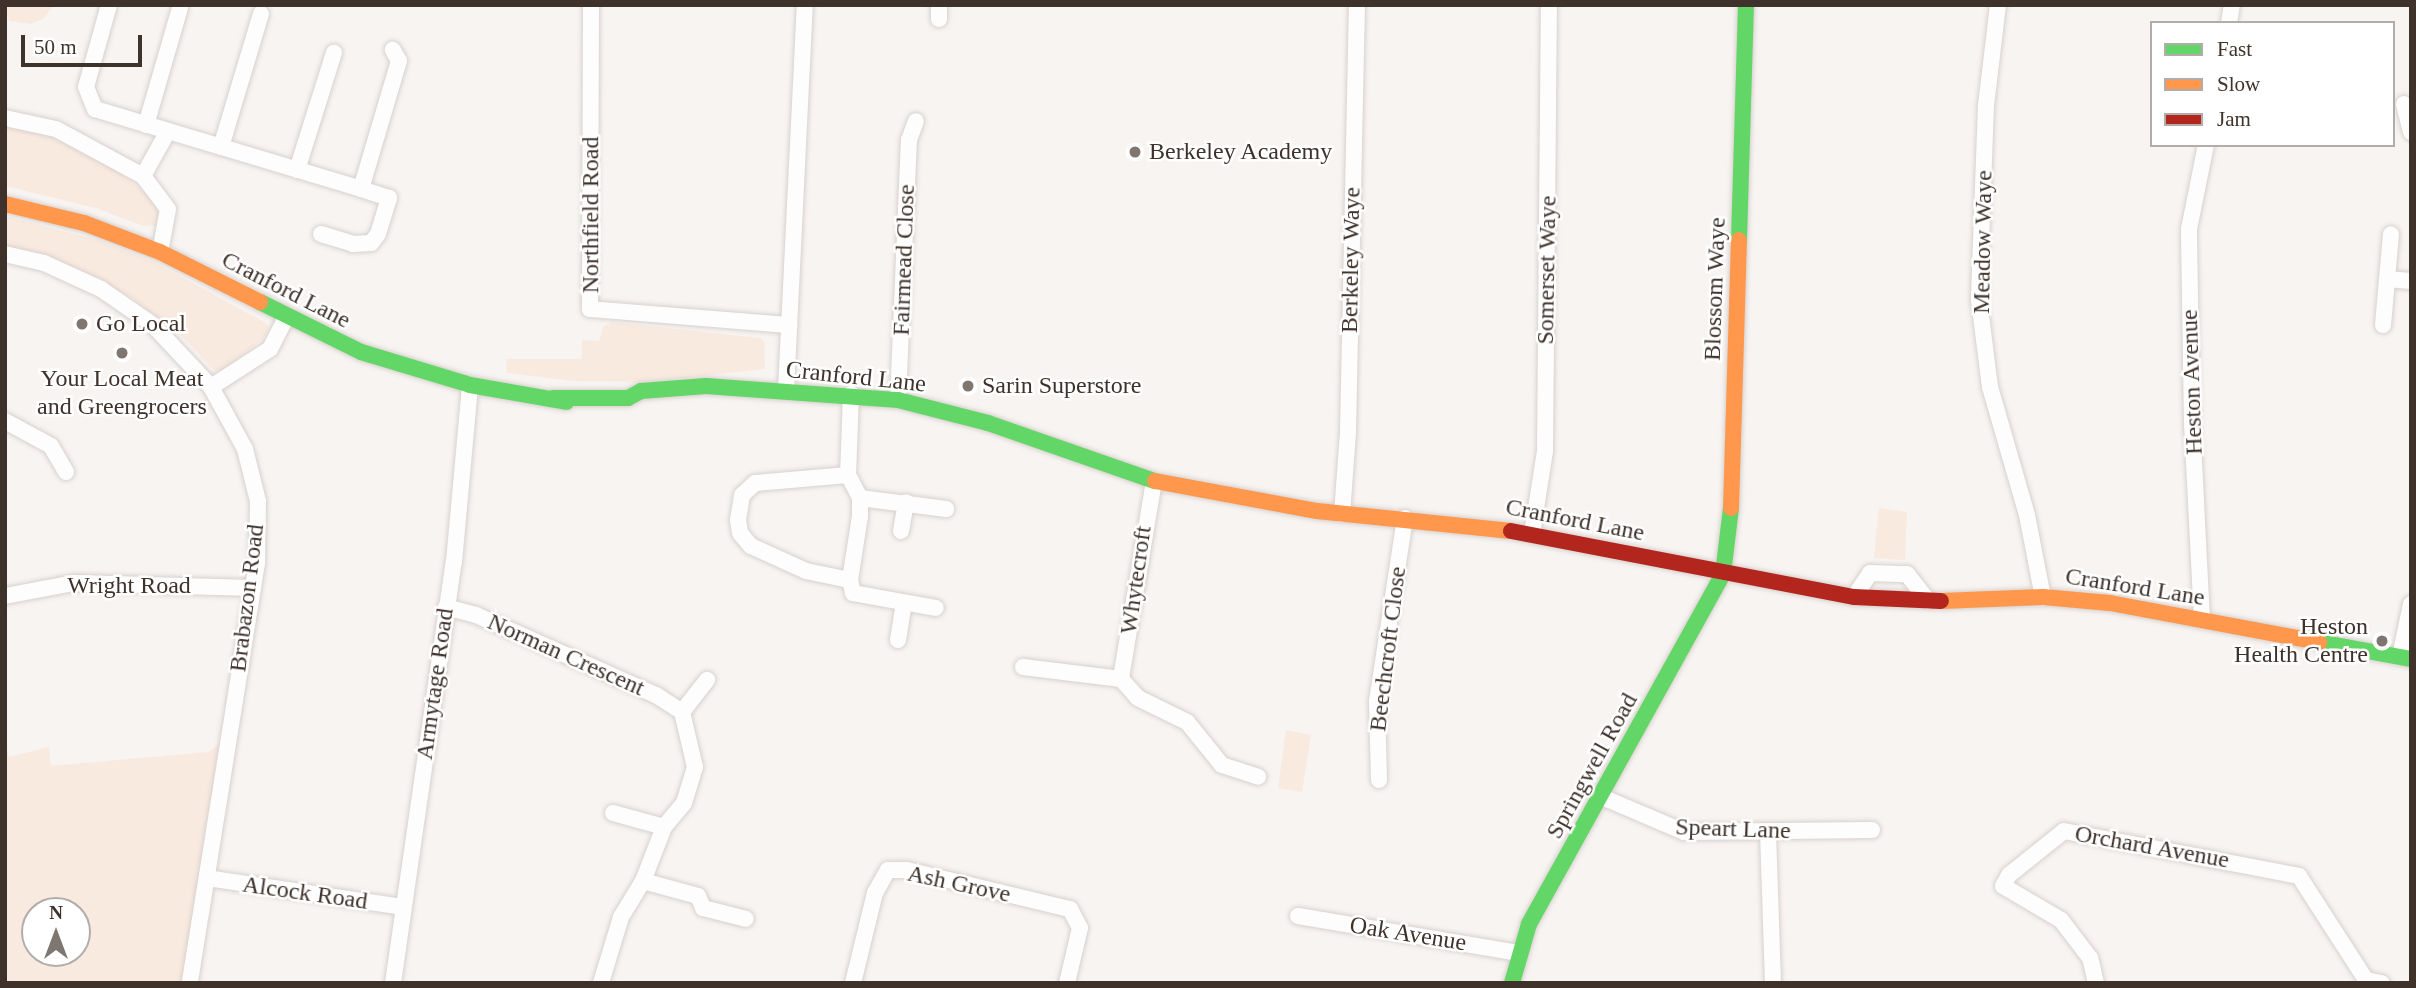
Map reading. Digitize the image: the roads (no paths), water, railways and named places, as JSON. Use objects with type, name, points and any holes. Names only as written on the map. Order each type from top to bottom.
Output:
[{"type":"street","points":[[109,5],[86,87],[88,100],[95,109],[389,198],[379,234],[371,243],[353,244],[321,234]]},
{"type":"street","name":"Northfield Road","points":[[591,5],[590,309],[789,325]]},
{"type":"street","points":[[786,390],[805,5]]},
{"type":"street","name":"Berkeley Waye","points":[[1342,514],[1348,432],[1357,5]]},
{"type":"street","name":"Somerset Waye","points":[[1532,534],[1545,451],[1549,5]]},
{"type":"street","name":"Blossom Waye","points":[[1723,574],[1732,503],[1745,5]]},
{"type":"street","name":"Meadow Waye","points":[[1998,5],[1986,105],[1979,300],[1990,387],[2027,515],[2043,597]]},
{"type":"street","points":[[146,125],[180,8]]},
{"type":"street","points":[[221,147],[261,14]]},
{"type":"street","points":[[361,189],[398,61],[393,50]]},
{"type":"street","points":[[297,170],[334,53]]},
{"type":"street","points":[[2404,104],[2411,132]]},
{"type":"street","points":[[5,118],[55,129],[143,176],[168,209],[160,252]]},
{"type":"street","name":"Fairmead Close","points":[[898,400],[909,140],[916,121]]},
{"type":"street","points":[[143,176],[168,131]]},
{"type":"street","name":"Heston Avenue","points":[[2202,620],[2192,425],[2189,229],[2206,147]]},
{"type":"street","name":"Cranford Lane","points":[[5,204],[84,223],[160,252],[286,318],[361,352],[470,385],[553,398],[628,398],[641,391],[706,386],[739,390],[851,394],[898,400],[988,423],[1154,481],[1342,514],[1405,518],[1532,534],[1723,574],[1854,597],[1928,601],[2043,597],[2110,603],[2405,658]]},
{"type":"street","points":[[2384,325],[2391,234]]},
{"type":"street","name":"Brabazon Road","points":[[5,254],[44,263],[101,289],[153,325],[211,387],[236,428],[258,501],[253,588],[190,983]]},
{"type":"street","points":[[2387,279],[2411,281]]},
{"type":"street","points":[[211,387],[270,349],[286,318]]},
{"type":"street","name":"Armytage Road","points":[[393,983],[446,607],[470,385]]},
{"type":"street","points":[[851,394],[848,475],[860,498],[850,580],[853,593],[936,608]]},
{"type":"street","points":[[5,421],[51,446],[66,471]]},
{"type":"street","points":[[848,475],[755,483],[742,495],[737,520],[740,533],[751,546],[806,571],[850,580]]},
{"type":"street","name":"Whytecroft","points":[[1121,679],[1154,481]]},
{"type":"street","points":[[860,498],[946,509]]},
{"type":"street","points":[[901,531],[906,502]]},
{"type":"street","name":"Beechcroft Close","points":[[1378,780],[1377,701],[1405,518]]},
{"type":"street","points":[[1854,597],[1860,581],[1870,573],[1907,573],[1921,586],[1928,601]]},
{"type":"street","name":"Springwell Road","points":[[1512,983],[1518,953],[1529,925],[1723,574]]},
{"type":"street","name":"Wright Road","points":[[5,596],[74,583],[253,588]]},
{"type":"street","points":[[898,640],[904,602]]},
{"type":"street","points":[[2405,658],[2411,604]]},
{"type":"street","name":"Norman Crescent","points":[[446,607],[476,615],[656,695],[682,712]]},
{"type":"street","points":[[1023,667],[1121,679],[1138,698],[1187,722],[1222,765],[1258,777]]},
{"type":"street","points":[[601,983],[621,917],[643,881],[664,827],[684,803],[695,767],[682,712],[707,680]]},
{"type":"street","name":"Speart Lane","points":[[1602,797],[1684,832],[1872,830]]},
{"type":"street","points":[[613,813],[664,827]]},
{"type":"street","name":"Orchard Avenue","points":[[2096,983],[2090,958],[2061,920],[2003,886],[2009,875],[2064,831],[2299,877],[2364,981],[2382,983]]},
{"type":"street","points":[[1768,832],[1773,983]]},
{"type":"street","name":"Ash Grove","points":[[853,983],[875,893],[888,870],[907,870],[1070,909],[1080,928],[1067,983]]},
{"type":"street","name":"Alcock Road","points":[[207,878],[403,907]]},
{"type":"street","points":[[643,881],[698,896],[703,908],[746,919]]},
{"type":"street","name":"Oak Avenue","points":[[1298,916],[1518,953]]},
{"type":"place","name":"Berkeley Academy","points":[[1135,152]]},
{"type":"place","name":"Go Local","points":[[82,324]]},
{"type":"place","name":"Your Local Meat and Greengrocers","points":[[122,353]]},
{"type":"place","name":"Sarin Superstore","points":[[968,386]]},
{"type":"place","name":"Heston Health Centre","points":[[2382,641]]}]
